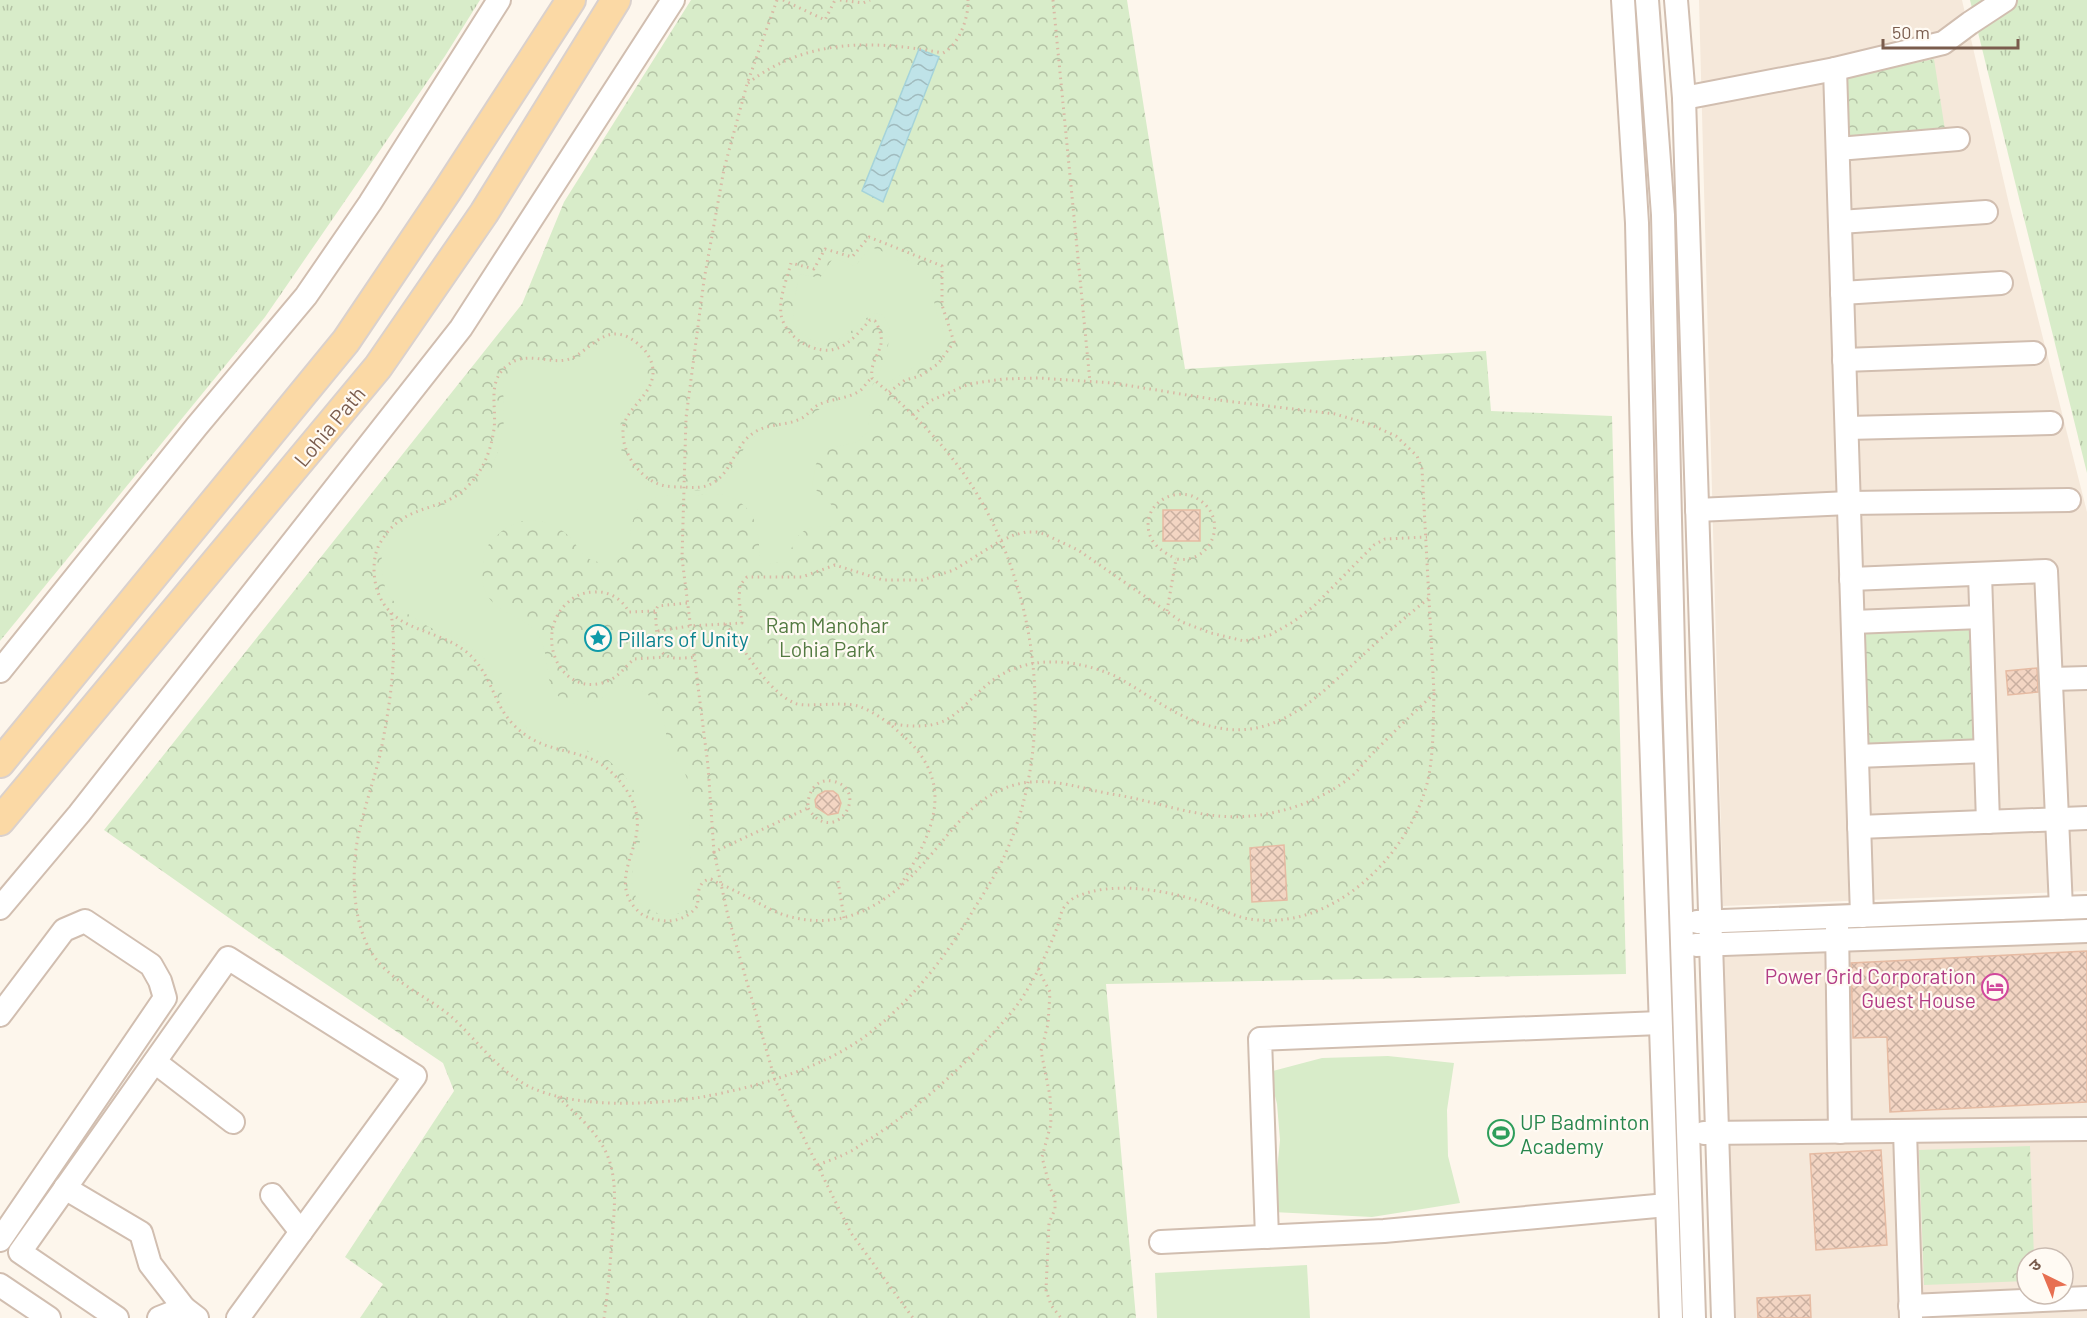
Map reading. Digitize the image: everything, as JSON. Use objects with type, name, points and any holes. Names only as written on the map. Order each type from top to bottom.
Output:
[{"type":"main road","name":"Lohia Path","points":[[0,763],[346,341],[571,0]]},
{"type":"main road","name":"Lohia Path","points":[[0,821],[378,367],[484,213],[616,0]]},
{"type":"street","points":[[0,671],[197,426],[306,296],[370,203],[499,0]]},
{"type":"street","points":[[0,908],[79,814],[461,328],[673,0]]},
{"type":"street","points":[[1623,0],[1637,223],[1644,533],[1671,1318]]},
{"type":"street","points":[[1647,0],[1664,215],[1681,923],[1694,1318]]},
{"type":"street","points":[[1676,0],[1684,98],[1723,1318]]},
{"type":"street","points":[[1684,98],[1835,69],[1943,43],[2005,0]]},
{"type":"street","points":[[1835,69],[1862,916]]},
{"type":"street","points":[[1838,149],[1959,139]]},
{"type":"street","points":[[1840,222],[1986,212]]},
{"type":"street","points":[[1842,293],[2001,283]]},
{"type":"street","points":[[1845,360],[2034,353]]},
{"type":"street","points":[[1847,428],[2051,423]]},
{"type":"street","points":[[1697,510],[1849,504],[2068,500]]},
{"type":"street","points":[[1851,579],[2046,571],[2061,908]]},
{"type":"street","points":[[1980,574],[1988,822]]},
{"type":"street","points":[[1853,622],[1981,617]]},
{"type":"street","points":[[2052,679],[2087,678]]},
{"type":"street","points":[[1857,756],[1985,752]]},
{"type":"street","points":[[1859,827],[2087,818]]},
{"type":"street","points":[[1657,936],[1681,923],[2087,907]]},
{"type":"street","points":[[1836,917],[1840,1132]]},
{"type":"street","points":[[0,1015],[64,930],[85,921],[151,965],[160,981],[165,998],[3,1228]]},
{"type":"street","points":[[1657,936],[1682,946],[2087,931]]},
{"type":"street","points":[[117,1318],[20,1252],[228,958],[415,1076],[238,1318]]},
{"type":"street","points":[[1267,1237],[1260,1039],[1660,1023]]},
{"type":"street","points":[[155,1062],[233,1122]]},
{"type":"street","points":[[1688,1133],[2087,1129]]},
{"type":"street","points":[[1905,1131],[1911,1312],[2087,1298]]},
{"type":"street","points":[[65,1188],[141,1233],[150,1264],[191,1313]]},
{"type":"street","points":[[272,1195],[301,1232]]},
{"type":"street","points":[[1161,1242],[1384,1231],[1667,1205]]},
{"type":"street","points":[[0,1285],[37,1315]]},
{"type":"street","points":[[159,1318],[191,1313]]},
{"type":"path","points":[[777,0],[747,84],[724,169],[704,280],[686,418],[682,558],[708,766],[714,852],[721,886],[775,1080],[851,1233],[913,1318]]},
{"type":"path","points":[[783,0],[825,20],[835,0]]},
{"type":"path","points":[[840,0],[863,3],[870,0]]},
{"type":"path","points":[[747,84],[779,64],[827,47],[856,44],[895,45],[943,53],[955,44],[968,7],[968,0]]},
{"type":"path","points":[[1053,0],[1090,382]]},
{"type":"path","points":[[889,392],[904,380],[920,376],[938,364],[954,342],[942,305],[942,266],[869,237],[852,257],[825,249],[814,269],[791,264],[782,296],[781,315],[790,332],[803,344],[830,350],[839,348],[870,320],[875,321],[882,340],[873,365],[872,378],[858,392],[819,405],[800,419],[754,432],[738,447],[726,469],[714,482],[708,486],[684,487],[656,483],[630,459],[626,449],[622,434],[625,420],[640,401],[652,379],[651,360],[632,339],[616,333],[603,336],[571,359],[556,361],[539,357],[518,360],[507,365],[493,387],[495,419],[491,446],[487,459],[473,482],[451,499],[415,510],[402,518],[382,540],[376,551],[374,580],[382,602],[391,613],[409,626],[452,641],[468,652],[483,671],[508,720],[526,736],[547,747],[581,754],[601,763],[620,781],[631,797],[638,819],[635,846],[625,879],[627,895],[638,912],[644,916],[667,921],[687,916],[698,905],[697,893],[703,883],[706,879],[711,879],[754,902],[800,919],[815,922],[844,918],[877,905],[897,890],[923,865],[964,816],[987,796],[1028,782],[1072,784],[1210,815],[1262,815],[1286,810],[1324,795],[1349,778],[1405,720],[1434,694]]},
{"type":"path","points":[[391,613],[394,630],[393,653],[385,721],[380,755],[358,833],[354,878],[354,899],[361,927],[370,951],[380,963],[400,982],[446,1012],[471,1035],[487,1055],[511,1075],[529,1086],[557,1095],[614,1103],[665,1102],[732,1091],[775,1080],[837,1053],[870,1033],[905,1002],[934,969],[959,933],[1002,861],[1014,832],[1031,771],[1036,719],[1036,696],[1026,618],[1000,541],[973,487],[926,427],[872,378]]},
{"type":"path","points":[[818,1166],[849,1153],[909,1112],[932,1093],[994,1032],[1020,1001],[1058,926],[1063,908],[1073,898],[1134,887],[1177,895],[1249,919],[1274,921],[1306,915],[1334,903],[1364,882],[1401,840],[1417,812],[1427,784],[1431,756],[1434,694],[1424,477],[1418,456],[1406,444],[1384,430],[1335,414],[1218,400],[1122,384],[1029,378],[969,384],[930,401],[913,415]]},
{"type":"path","points":[[1187,494],[1208,506],[1214,516],[1215,526],[1204,552],[1185,560],[1176,559],[1162,550],[1152,538],[1149,515],[1154,506],[1166,498],[1187,494]]},
{"type":"path","points":[[657,631],[690,626],[742,623],[740,585],[747,577],[802,577],[835,565],[883,580],[922,580],[954,570],[1000,541],[1026,532],[1044,534],[1078,550],[1182,622],[1244,641],[1270,635],[1293,622],[1314,606],[1374,545],[1385,539],[1427,537]]},
{"type":"path","points":[[1167,611],[1176,559]]},
{"type":"path","points":[[655,611],[629,612],[620,601],[606,593],[590,592],[576,595],[557,616],[551,632],[552,650],[561,667],[583,684],[596,684],[611,679],[634,659],[694,657]]},
{"type":"path","points":[[889,723],[916,726],[940,722],[951,717],[994,679],[1017,667],[1031,663],[1062,661],[1102,670],[1133,685],[1198,723],[1214,727],[1251,729],[1271,725],[1290,717],[1314,700],[1389,631],[1429,598]]},
{"type":"path","points":[[665,657],[660,650],[655,611],[658,606],[687,603]]},
{"type":"path","points":[[725,624],[779,693],[796,704],[846,704],[860,707],[889,723],[912,742],[928,766],[934,785],[933,820],[915,862],[897,890]]},
{"type":"path","points":[[830,781],[842,785],[849,798],[849,810],[845,816],[836,821],[822,820],[812,814],[808,808],[810,792],[823,782],[830,781]]},
{"type":"path","points":[[714,852],[808,808]]},
{"type":"path","points":[[838,881],[844,918]]},
{"type":"path","points":[[1038,969],[1050,992],[1048,1024],[1041,1051],[1050,1096],[1051,1124],[1042,1157],[1055,1198],[1055,1209],[1049,1223],[1046,1290],[1051,1305],[1061,1318]]},
{"type":"path","points":[[557,1095],[599,1140],[608,1156],[615,1185],[604,1318]]},
{"type":"shaded area","points":[[1699,0],[1962,0],[2009,204],[2087,512],[2087,891],[1723,906]]},
{"type":"shaded area","points":[[2087,943],[2087,1318],[1736,1318],[1720,957]]},
{"type":"green space","points":[[0,0],[480,0],[445,56],[265,317],[0,641]]},
{"type":"green space","name":"Ram Manohar Lohia Park","points":[[691,0],[1127,0],[1185,369],[1486,351],[1491,411],[1612,416],[1626,974],[1106,984],[1136,1318],[360,1318],[383,1284],[345,1257],[454,1091],[443,1063],[249,932],[104,830],[522,304],[564,202]]},
{"type":"green space","points":[[1970,0],[2087,0],[2087,473]]},
{"type":"green space","points":[[1934,59],[1945,130],[1846,140],[1844,78]]},
{"type":"green space","points":[[871,247],[931,270],[935,307],[944,337],[940,348],[933,355],[893,379],[878,392],[871,406],[868,432],[857,442],[827,449],[816,464],[812,486],[844,517],[834,527],[816,526],[802,532],[793,544],[789,562],[760,564],[755,522],[744,505],[735,499],[719,494],[664,496],[648,501],[637,510],[626,551],[614,562],[591,560],[557,527],[533,521],[509,526],[493,539],[486,549],[483,582],[487,594],[503,610],[533,628],[543,646],[553,689],[559,696],[567,702],[587,704],[601,698],[616,687],[625,686],[636,688],[658,704],[665,725],[670,754],[685,773],[688,783],[693,907],[677,914],[664,915],[652,911],[637,901],[631,880],[645,825],[640,801],[623,773],[608,760],[586,750],[559,746],[534,735],[511,713],[486,660],[462,641],[429,627],[403,611],[386,593],[381,565],[383,543],[408,518],[462,498],[492,468],[500,445],[504,421],[503,380],[513,367],[526,361],[560,365],[574,361],[593,347],[611,338],[624,340],[637,347],[648,362],[647,380],[622,416],[619,432],[622,454],[629,465],[655,486],[675,491],[709,490],[725,479],[750,439],[767,429],[801,421],[823,407],[866,393],[875,382],[887,355],[890,328],[883,315],[873,313],[835,341],[817,342],[808,338],[794,325],[793,304],[800,274],[820,278],[833,258],[855,266]]},
{"type":"green space","points":[[1971,626],[1977,742],[1868,748],[1862,633]]},
{"type":"green space","points":[[1388,1056],[1454,1063],[1447,1110],[1448,1156],[1460,1203],[1372,1217],[1273,1212],[1280,1140],[1277,1104],[1269,1072],[1322,1058]]},
{"type":"green space","points":[[2030,1146],[2034,1246],[2015,1246],[2015,1281],[1924,1285],[1919,1150]]},
{"type":"green space","points":[[1307,1265],[1310,1318],[1157,1318],[1155,1273]]},
{"type":"water","points":[[919,49],[939,57],[883,202],[862,191]]},
{"type":"building","points":[[1163,510],[1200,510],[1200,541],[1163,541]]},
{"type":"building","points":[[2037,668],[2038,692],[2008,695],[2006,671]]},
{"type":"building","points":[[825,791],[833,791],[838,795],[841,803],[838,813],[828,815],[816,807],[815,800]]},
{"type":"building","points":[[1284,845],[1287,900],[1252,902],[1250,848]]},
{"type":"building","points":[[2087,951],[2087,1102],[1890,1112],[1887,1037],[1853,1038],[1851,963]]},
{"type":"building","points":[[1881,1150],[1887,1245],[1816,1250],[1810,1154]]},
{"type":"building","points":[[1810,1295],[1811,1318],[1758,1318],[1757,1298]]},
{"type":"place","name":"Pillars of Unity","points":[[598,638]]},
{"type":"place","name":"Power Grid Corporation Guest House","points":[[1995,987]]},
{"type":"place","name":"UP Badminton Academy","points":[[1501,1133]]}]
